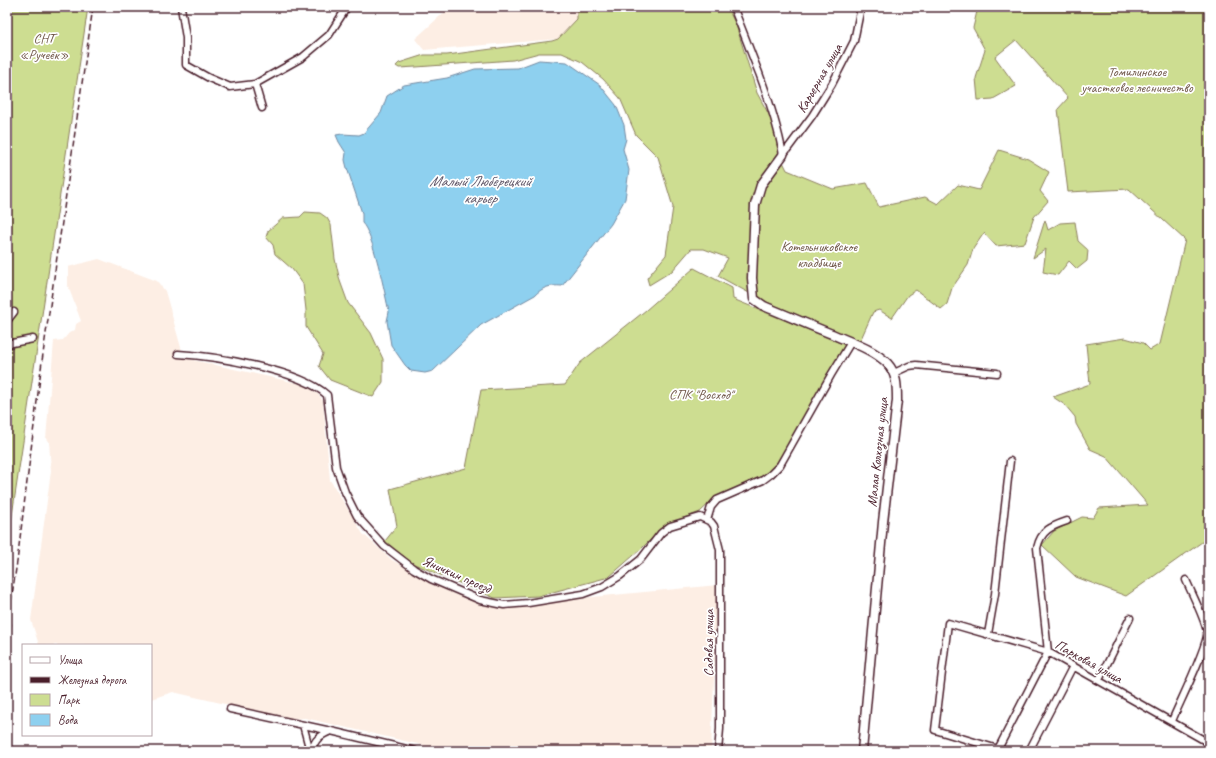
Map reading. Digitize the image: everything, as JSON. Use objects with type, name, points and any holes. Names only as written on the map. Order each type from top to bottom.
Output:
[{"type":"street","points":[[181,7],[186,38],[186,65],[230,88],[255,84],[303,57],[329,35],[347,7]]},
{"type":"street","points":[[733,7],[772,108],[778,128],[783,155],[761,185],[756,199],[752,278],[754,299],[764,306],[851,342],[875,354],[887,363],[894,373],[909,366],[916,365],[997,373]]},
{"type":"street","name":"Карьерная улица","points":[[783,155],[812,116],[832,84],[854,41],[861,7]]},
{"type":"street","points":[[255,84],[262,108]]},
{"type":"street","points":[[7,321],[14,312]]},
{"type":"street","points":[[7,344],[32,339]]},
{"type":"street","points":[[707,520],[711,507],[717,500],[763,480],[772,474],[780,465],[831,374],[851,342]]},
{"type":"street","name":"Яничкин проезд","points":[[178,354],[212,358],[265,369],[298,379],[319,388],[327,395],[336,467],[345,492],[357,516],[384,546],[414,569],[431,579],[480,600],[504,605],[528,603],[583,594],[602,587],[620,576],[641,559],[661,533],[670,526],[700,518],[707,520]]},
{"type":"street","name":"Малая Колхозная улица","points":[[862,751],[883,522],[897,400],[897,384],[894,373]]},
{"type":"street","points":[[988,634],[995,594],[1010,461]]},
{"type":"street","name":"Садовая улица","points":[[707,520],[714,526],[720,550],[720,729],[718,751]]},
{"type":"street","points":[[998,750],[1048,652],[1037,548],[1038,542],[1047,529],[1068,521]]},
{"type":"street","points":[[1172,721],[1204,648],[1208,635],[1206,626],[1186,580]]},
{"type":"street","points":[[1099,680],[1130,618]]},
{"type":"street","name":"Парковая улица","points":[[998,750],[935,730],[948,623],[1048,652],[1172,721],[1209,744]]},
{"type":"street","points":[[1029,751],[1073,666]]},
{"type":"street","points":[[230,709],[415,751]]},
{"type":"street","points":[[303,725],[311,751]]},
{"type":"street","points":[[311,751],[313,745],[320,736],[331,731]]},
{"type":"shaded area","points":[[450,7],[577,7],[577,19],[558,39],[424,50],[415,39]]},
{"type":"shaded area","points":[[99,259],[157,281],[165,291],[182,351],[178,351],[179,357],[306,385],[319,395],[323,401],[330,480],[363,534],[392,560],[454,594],[503,608],[561,600],[718,585],[711,751],[448,751],[305,718],[290,719],[173,692],[152,699],[152,644],[39,644],[31,620],[51,471],[49,441],[46,439],[54,341],[63,340],[69,333],[75,330],[76,324],[81,321],[68,286],[68,267]]},
{"type":"green space","name":"СНТ «Ручеёк»","points":[[7,7],[88,7],[7,549]]},
{"type":"green space","name":"Котельниковское кладбище","points":[[577,7],[727,7],[736,25],[757,93],[773,122],[779,154],[787,170],[833,189],[867,183],[879,207],[925,197],[938,204],[958,185],[979,190],[999,150],[1028,159],[1049,172],[1040,191],[1048,201],[1034,217],[1025,243],[996,246],[984,233],[973,249],[968,265],[952,288],[947,304],[941,309],[916,290],[908,295],[892,318],[879,310],[873,312],[860,341],[762,300],[718,276],[728,258],[704,249],[691,249],[672,271],[649,285],[647,278],[666,255],[673,207],[658,157],[636,135],[620,98],[603,79],[582,62],[562,53],[539,53],[513,60],[399,68],[396,66],[399,63],[424,55],[447,55],[552,41],[558,39],[577,19]]},
{"type":"green space","name":"Томилинское участковое лесничество","points":[[978,7],[1209,7],[1209,537],[1126,596],[1076,577],[1042,545],[1054,531],[1082,517],[1093,518],[1099,508],[1148,505],[1106,456],[1090,449],[1076,424],[1075,417],[1065,405],[1053,397],[1090,384],[1086,344],[1125,338],[1143,343],[1150,350],[1160,344],[1185,240],[1129,189],[1068,192],[1058,109],[1068,98],[1016,40],[995,57],[1016,86],[993,99],[978,100],[976,78],[985,50],[973,28]]},
{"type":"green space","points":[[305,212],[320,213],[327,218],[331,225],[335,259],[340,281],[348,303],[371,333],[383,359],[383,382],[373,397],[330,380],[319,366],[323,354],[306,327],[303,284],[292,269],[275,254],[273,245],[266,237],[268,231],[283,218],[300,217]]},
{"type":"green space","points":[[1045,220],[1048,230],[1060,223],[1075,222],[1078,241],[1088,250],[1087,261],[1077,269],[1069,261],[1058,275],[1043,272],[1046,249],[1033,258]]},
{"type":"green space","name":"СПК \"Восход\"","points":[[694,268],[732,288],[733,299],[845,345],[845,350],[783,455],[768,473],[715,498],[700,512],[665,525],[641,549],[609,577],[538,596],[495,598],[412,563],[385,541],[397,526],[390,489],[466,468],[481,390],[565,385],[580,363],[646,310]]},
{"type":"water","name":"Малый Люберецкий карьер","points":[[539,60],[567,62],[600,85],[616,105],[624,125],[626,139],[623,149],[629,170],[625,199],[611,224],[562,286],[550,286],[544,288],[535,295],[481,325],[433,371],[425,373],[411,371],[391,345],[387,321],[389,312],[378,264],[370,239],[362,223],[362,213],[345,160],[346,153],[336,135],[359,135],[364,133],[381,113],[387,96],[404,85],[447,78],[475,69],[518,68]]},
{"type":"railway","points":[[7,628],[17,562],[42,361],[93,7]]},
{"type":"railway","points":[[7,647],[11,623]]}]
